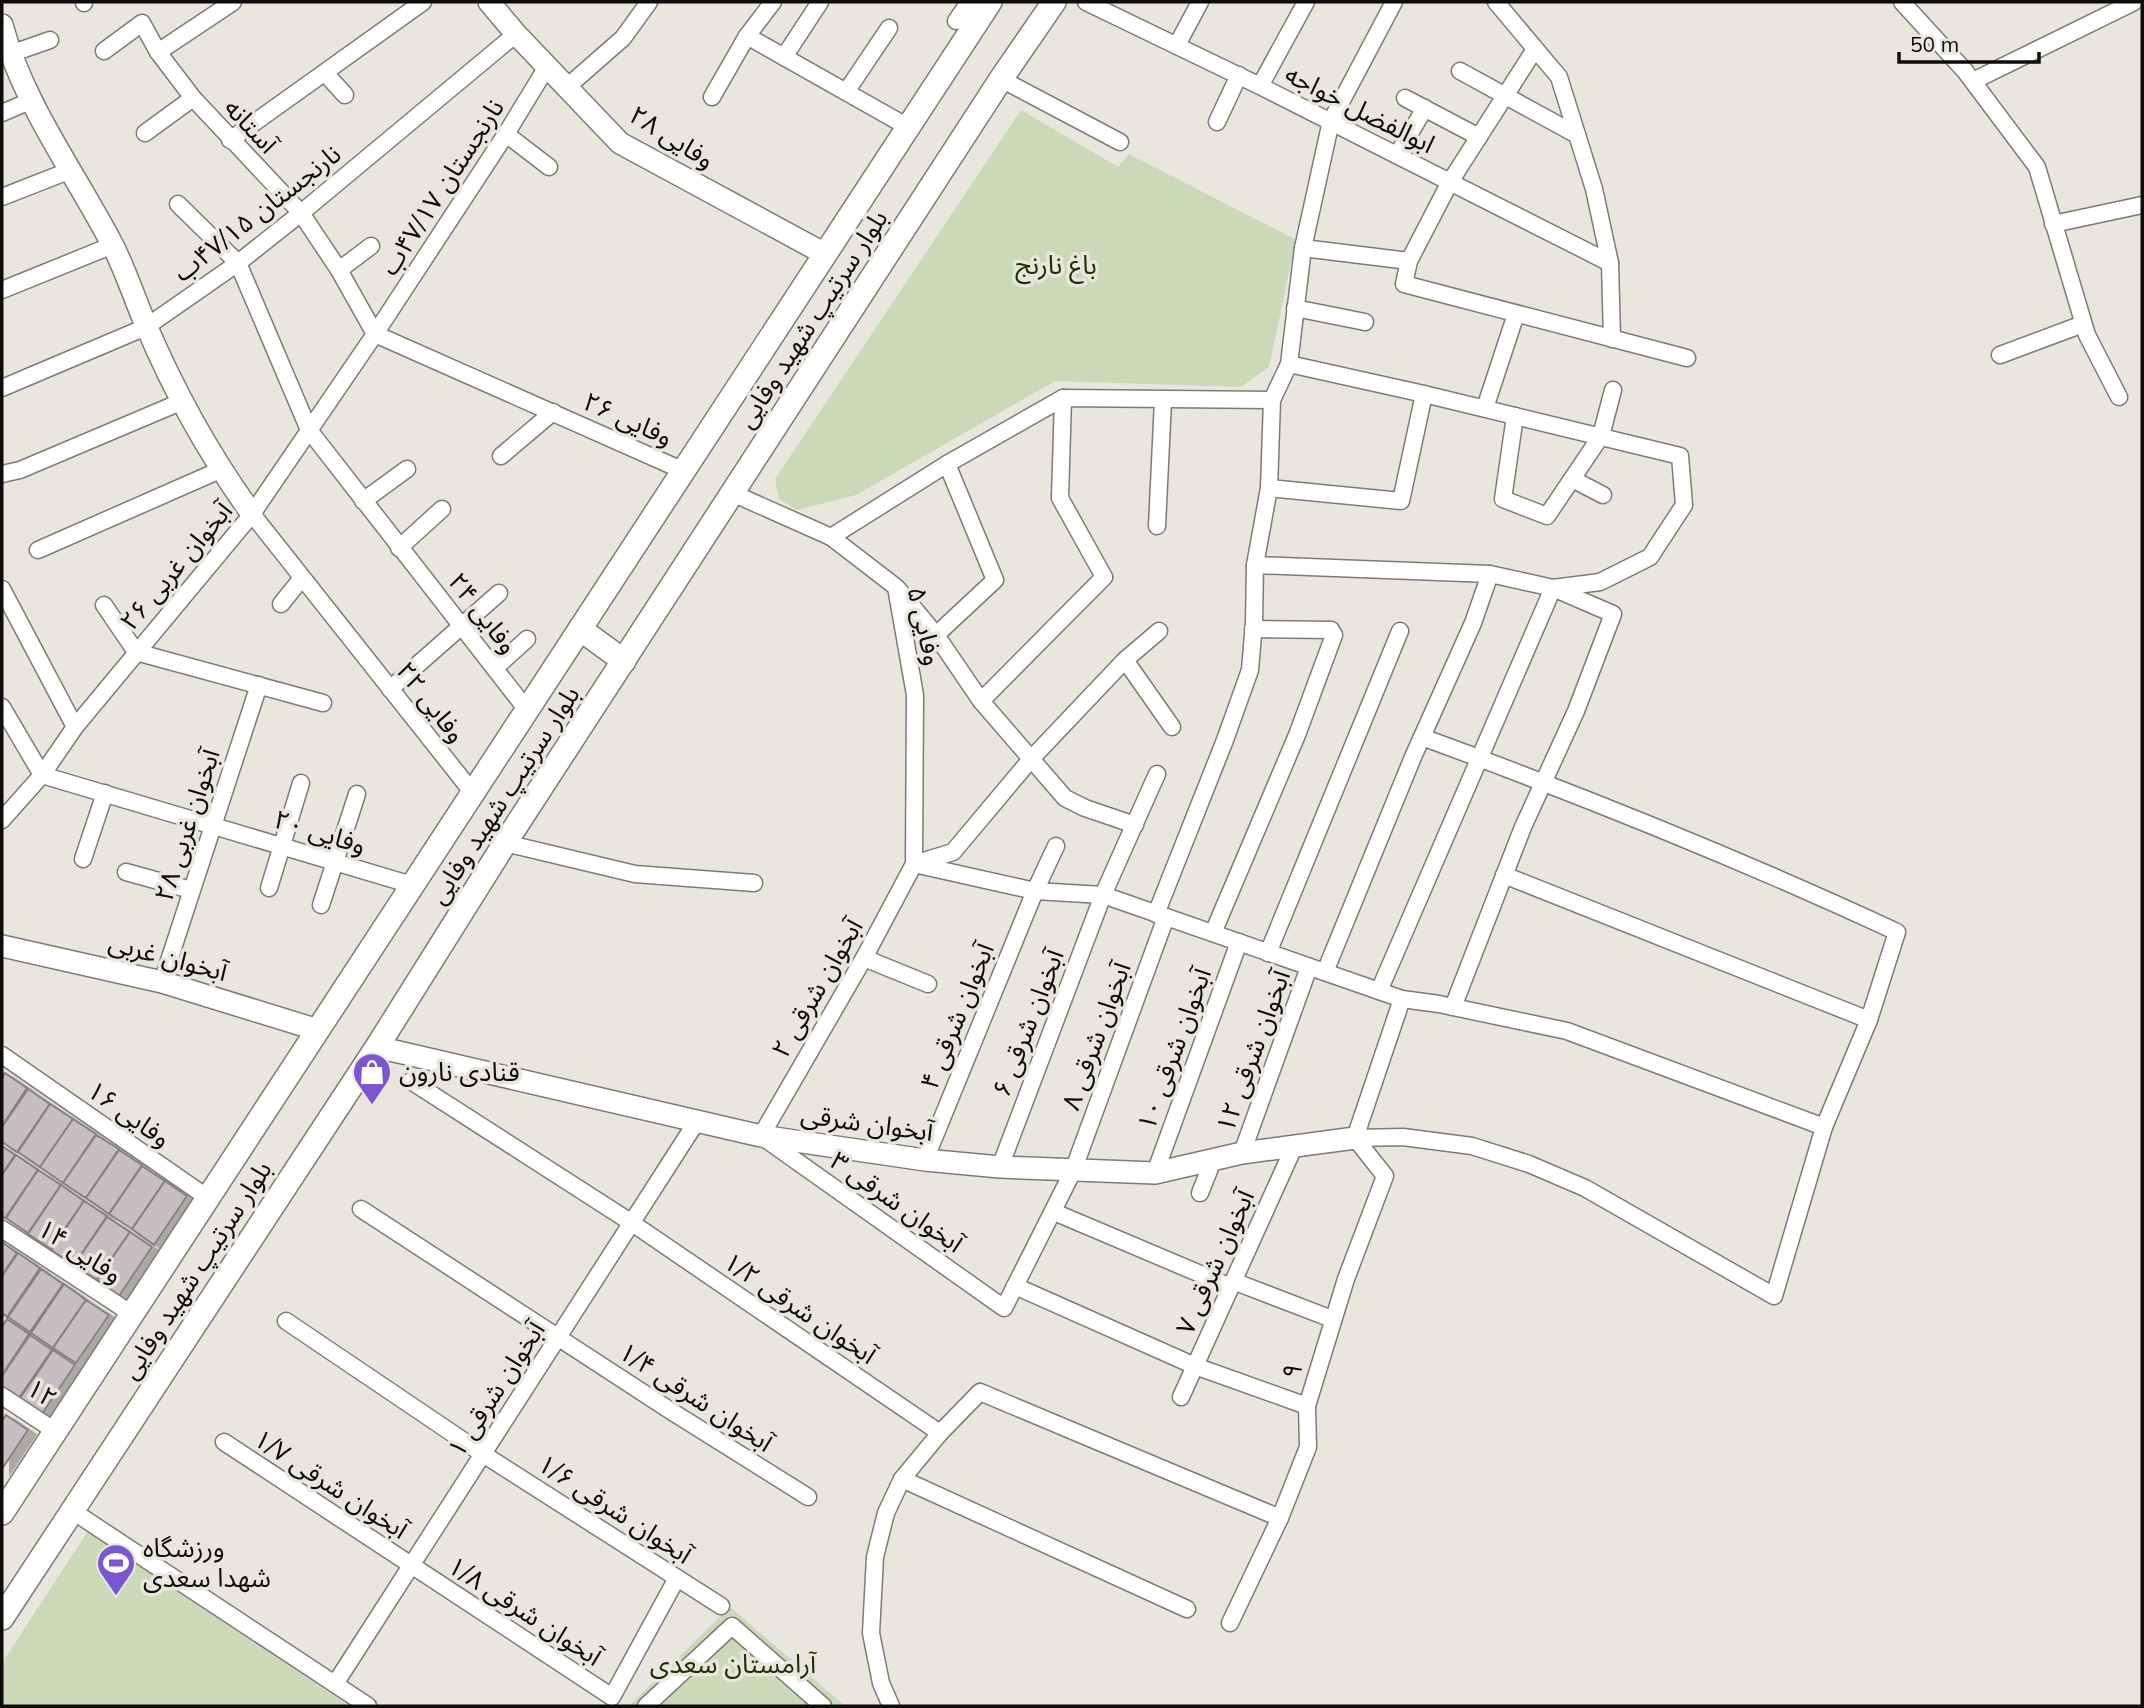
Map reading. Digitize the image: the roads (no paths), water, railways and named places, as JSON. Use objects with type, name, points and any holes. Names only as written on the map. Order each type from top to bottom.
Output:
[{"type":"main road","name":"بلوار سرتیپ شهید وفایی","points":[[2,1513],[990,2]]},
{"type":"main road","name":"بلوار سرتیپ شهید وفایی","points":[[2,1618],[377,1046],[505,843],[1001,79],[1054,2]]},
{"type":"main road","points":[[580,629],[624,660]]},
{"type":"street","points":[[158,52],[233,2]]},
{"type":"street","points":[[230,140],[423,2]]},
{"type":"street","name":"وفایی ۲۸","points":[[489,2],[620,143],[825,254]]},
{"type":"street","points":[[567,87],[623,38],[649,2]]},
{"type":"street","points":[[712,97],[747,36],[773,2]]},
{"type":"street","points":[[784,57],[820,2]]},
{"type":"street","points":[[956,21],[970,2]]},
{"type":"street","name":"ابوالفضل خواجه","points":[[1086,2],[1239,75],[1610,263]]},
{"type":"street","points":[[1177,45],[1200,2]]},
{"type":"street","points":[[1260,86],[1306,2]]},
{"type":"street","points":[[831,537],[947,464],[1063,398],[1272,400],[1289,364],[1303,248],[1331,121],[1394,2]]},
{"type":"street","points":[[1496,2],[1511,8],[1535,49],[1559,77],[1594,189],[1610,263],[1612,339]]},
{"type":"street","points":[[1902,2],[1973,81],[2037,167],[2083,324],[2119,397]]},
{"type":"street","points":[[1973,81],[2134,2]]},
{"type":"street","name":"آستانه","points":[[104,51],[142,23],[158,52],[192,98],[301,213],[339,271],[375,334]]},
{"type":"street","points":[[2,24],[10,54],[30,101],[113,245],[146,327],[183,401],[220,470],[252,514]]},
{"type":"street","points":[[846,92],[889,28]]},
{"type":"street","name":"نارنجستان ۴۷/۱۵ب","points":[[2,388],[146,327],[238,263],[516,34]]},
{"type":"street","points":[[747,36],[908,127]]},
{"type":"street","points":[[10,54],[50,40]]},
{"type":"street","points":[[1535,49],[1450,181],[1409,261],[1404,284],[1687,358]]},
{"type":"street","name":"نارنجستان ۴۷/۱۷ب","points":[[375,334],[548,65]]},
{"type":"street","points":[[1460,71],[1577,135]]},
{"type":"street","points":[[325,73],[345,95]]},
{"type":"street","points":[[1217,122],[1239,75]]},
{"type":"street","points":[[1001,79],[1119,142]]},
{"type":"street","points":[[145,133],[192,98]]},
{"type":"street","points":[[1405,98],[1479,137]]},
{"type":"street","points":[[2,113],[30,101]]},
{"type":"street","points":[[1397,155],[1424,108]]},
{"type":"street","points":[[506,134],[549,167]]},
{"type":"street","points":[[2,197],[71,170]]},
{"type":"street","points":[[178,204],[238,263]]},
{"type":"street","points":[[2053,224],[2142,205]]},
{"type":"street","points":[[2,290],[113,245]]},
{"type":"street","points":[[339,271],[371,246]]},
{"type":"street","points":[[1303,248],[1409,261]]},
{"type":"street","name":"وفایی ۲۴","points":[[238,263],[309,430],[527,710]]},
{"type":"street","points":[[1295,308],[1365,322]]},
{"type":"street","points":[[1485,408],[1516,314]]},
{"type":"street","points":[[2000,355],[2083,324]]},
{"type":"street","name":"وفایی ۲۶","points":[[375,334],[684,471]]},
{"type":"street","name":"آبخوان غربی ۲۶","points":[[2,820],[42,775],[75,727],[115,682],[136,652],[252,514],[375,334]]},
{"type":"street","points":[[1289,364],[1680,456],[1684,505],[1650,557],[1600,582],[1553,588]]},
{"type":"street","points":[[1515,416],[1503,499],[1547,516],[1601,436],[1613,390]]},
{"type":"street","points":[[1269,488],[1401,501],[1424,394]]},
{"type":"street","points":[[981,701],[1104,576],[1060,498],[1063,398]]},
{"type":"street","points":[[1157,526],[1163,400]]},
{"type":"street","name":"آبخوان شرقی ۸","points":[[1004,1308],[1073,1171],[1161,915],[1250,670],[1255,565],[1269,488],[1272,400]]},
{"type":"street","points":[[2,474],[20,470],[183,401]]},
{"type":"street","points":[[501,456],[553,412]]},
{"type":"street","points":[[936,635],[995,580],[947,464]]},
{"type":"street","points":[[363,502],[407,469]]},
{"type":"street","points":[[38,550],[220,470]]},
{"type":"street","points":[[1572,479],[1603,495]]},
{"type":"street","name":"وفایی ۵","points":[[732,493],[831,537],[896,587],[915,695],[914,864]]},
{"type":"street","points":[[400,548],[442,509]]},
{"type":"street","name":"وفایی ۲۲","points":[[252,514],[473,793]]},
{"type":"street","points":[[1255,565],[1490,574],[1553,588],[1613,614],[1576,711],[1523,827],[1453,1007]]},
{"type":"street","points":[[1325,972],[1422,737],[1473,623],[1490,574]]},
{"type":"street","points":[[281,604],[302,578]]},
{"type":"street","points":[[896,587],[936,635],[981,701],[1065,798],[1085,808],[1135,825]]},
{"type":"street","points":[[1379,991],[1553,588]]},
{"type":"street","points":[[2,589],[75,727]]},
{"type":"street","points":[[390,689],[499,593]]},
{"type":"street","points":[[104,605],[136,652],[323,703]]},
{"type":"street","points":[[1213,933],[1297,735],[1334,635],[1331,629],[1253,629]]},
{"type":"street","points":[[914,864],[953,852],[1031,759],[1125,660],[1159,631]]},
{"type":"street","points":[[1268,953],[1400,631]]},
{"type":"street","points":[[495,668],[527,639]]},
{"type":"street","points":[[1125,660],[1172,727]]},
{"type":"street","name":"آبخوان غربی ۲۸","points":[[162,982],[259,685]]},
{"type":"street","points":[[2,707],[42,775]]},
{"type":"street","points":[[1402,999],[1355,1138],[1404,1137],[1472,1146],[1529,1164],[1597,1194],[1774,1296],[1824,1127],[1869,1020],[1897,932],[1787,881],[1543,782],[1422,737]]},
{"type":"street","name":"آبخوان شرقی ۶","points":[[1000,1167],[1103,895],[1157,774]]},
{"type":"street","name":"وفایی ۲۰","points":[[42,775],[412,885]]},
{"type":"street","points":[[269,888],[301,783]]},
{"type":"street","points":[[83,859],[105,793]]},
{"type":"street","points":[[321,905],[358,794]]},
{"type":"street","points":[[505,843],[635,874],[754,883]]},
{"type":"street","name":"آبخوان شرقی ۴","points":[[925,1160],[1056,846]]},
{"type":"street","points":[[914,864],[1035,891],[1103,895],[1402,999],[1567,1031],[1824,1127]]},
{"type":"street","name":"آبخوان شرقی ۲","points":[[761,1136],[864,958],[914,864]]},
{"type":"street","points":[[126,872],[191,890]]},
{"type":"street","points":[[1504,875],[1869,1020]]},
{"type":"street","name":"آبخوان شرقی ۱۰","points":[[1155,1173],[1239,942]]},
{"type":"street","name":"آبخوان غربی","points":[[2,946],[162,982],[318,1030]]},
{"type":"street","points":[[864,958],[928,984]]},
{"type":"street","name":"آبخوان شرقی ۱۲","points":[[1242,1153],[1309,967]]},
{"type":"street","name":"آبخوان شرقی","points":[[377,1046],[761,1136],[925,1160],[1000,1167],[1155,1173],[1242,1153],[1355,1138]]},
{"type":"street","name":"وفایی ۱۶","points":[[2,1055],[208,1198]]},
{"type":"street","name":"آبخوان شرقی ۱/۲","points":[[411,1081],[632,1223],[940,1433]]},
{"type":"street","name":"آبخوان شرقی ۱","points":[[335,1684],[698,1121]]},
{"type":"street","name":"آبخوان شرقی ۳","points":[[761,1136],[1004,1308]]},
{"type":"street","name":"۹","points":[[1230,1623],[1280,1518],[1308,1447],[1307,1406],[1332,1319],[1385,1176],[1355,1138]]},
{"type":"street","name":"آبخوان شرقی ۷","points":[[1181,1397],[1294,1147]]},
{"type":"street","points":[[1200,1193],[1214,1158]]},
{"type":"street","name":"آبخوان شرقی ۱/۴","points":[[361,1209],[671,1412],[808,1497]]},
{"type":"street","points":[[1054,1212],[1232,1284],[1332,1319]]},
{"type":"street","name":"وفایی ۱۴","points":[[2,1229],[132,1314]]},
{"type":"street","points":[[1015,1286],[1195,1366],[1307,1406]]},
{"type":"street","name":"آبخوان شرقی ۱/۶","points":[[286,1321],[484,1454],[721,1606]]},
{"type":"street","points":[[891,1706],[881,1683],[871,1633],[875,1557],[886,1513],[902,1479],[940,1433],[980,1392],[1280,1518]]},
{"type":"street","name":"۱۲","points":[[2,1396],[55,1431]]},
{"type":"street","name":"آبخوان شرقی ۱/۷","points":[[224,1443],[412,1566]]},
{"type":"street","points":[[902,1479],[1187,1609]]},
{"type":"street","points":[[71,1510],[335,1684],[349,1701],[368,1706]]},
{"type":"street","name":"آبخوان شرقی ۱/۸","points":[[412,1566],[612,1697],[677,1578]]},
{"type":"street","points":[[646,1706],[732,1626],[823,1706]]},
{"type":"place","name":"قنادی نارون","points":[[372,1106]]},
{"type":"place","name":"ورزشگاه شهدا سعدی","points":[[116,1597]]},
{"type":"park label","name":"باغ نارنج","points":[[1056,265]]},
{"type":"park label","name":"آرامستان سعدی","points":[[733,1664]]}]
